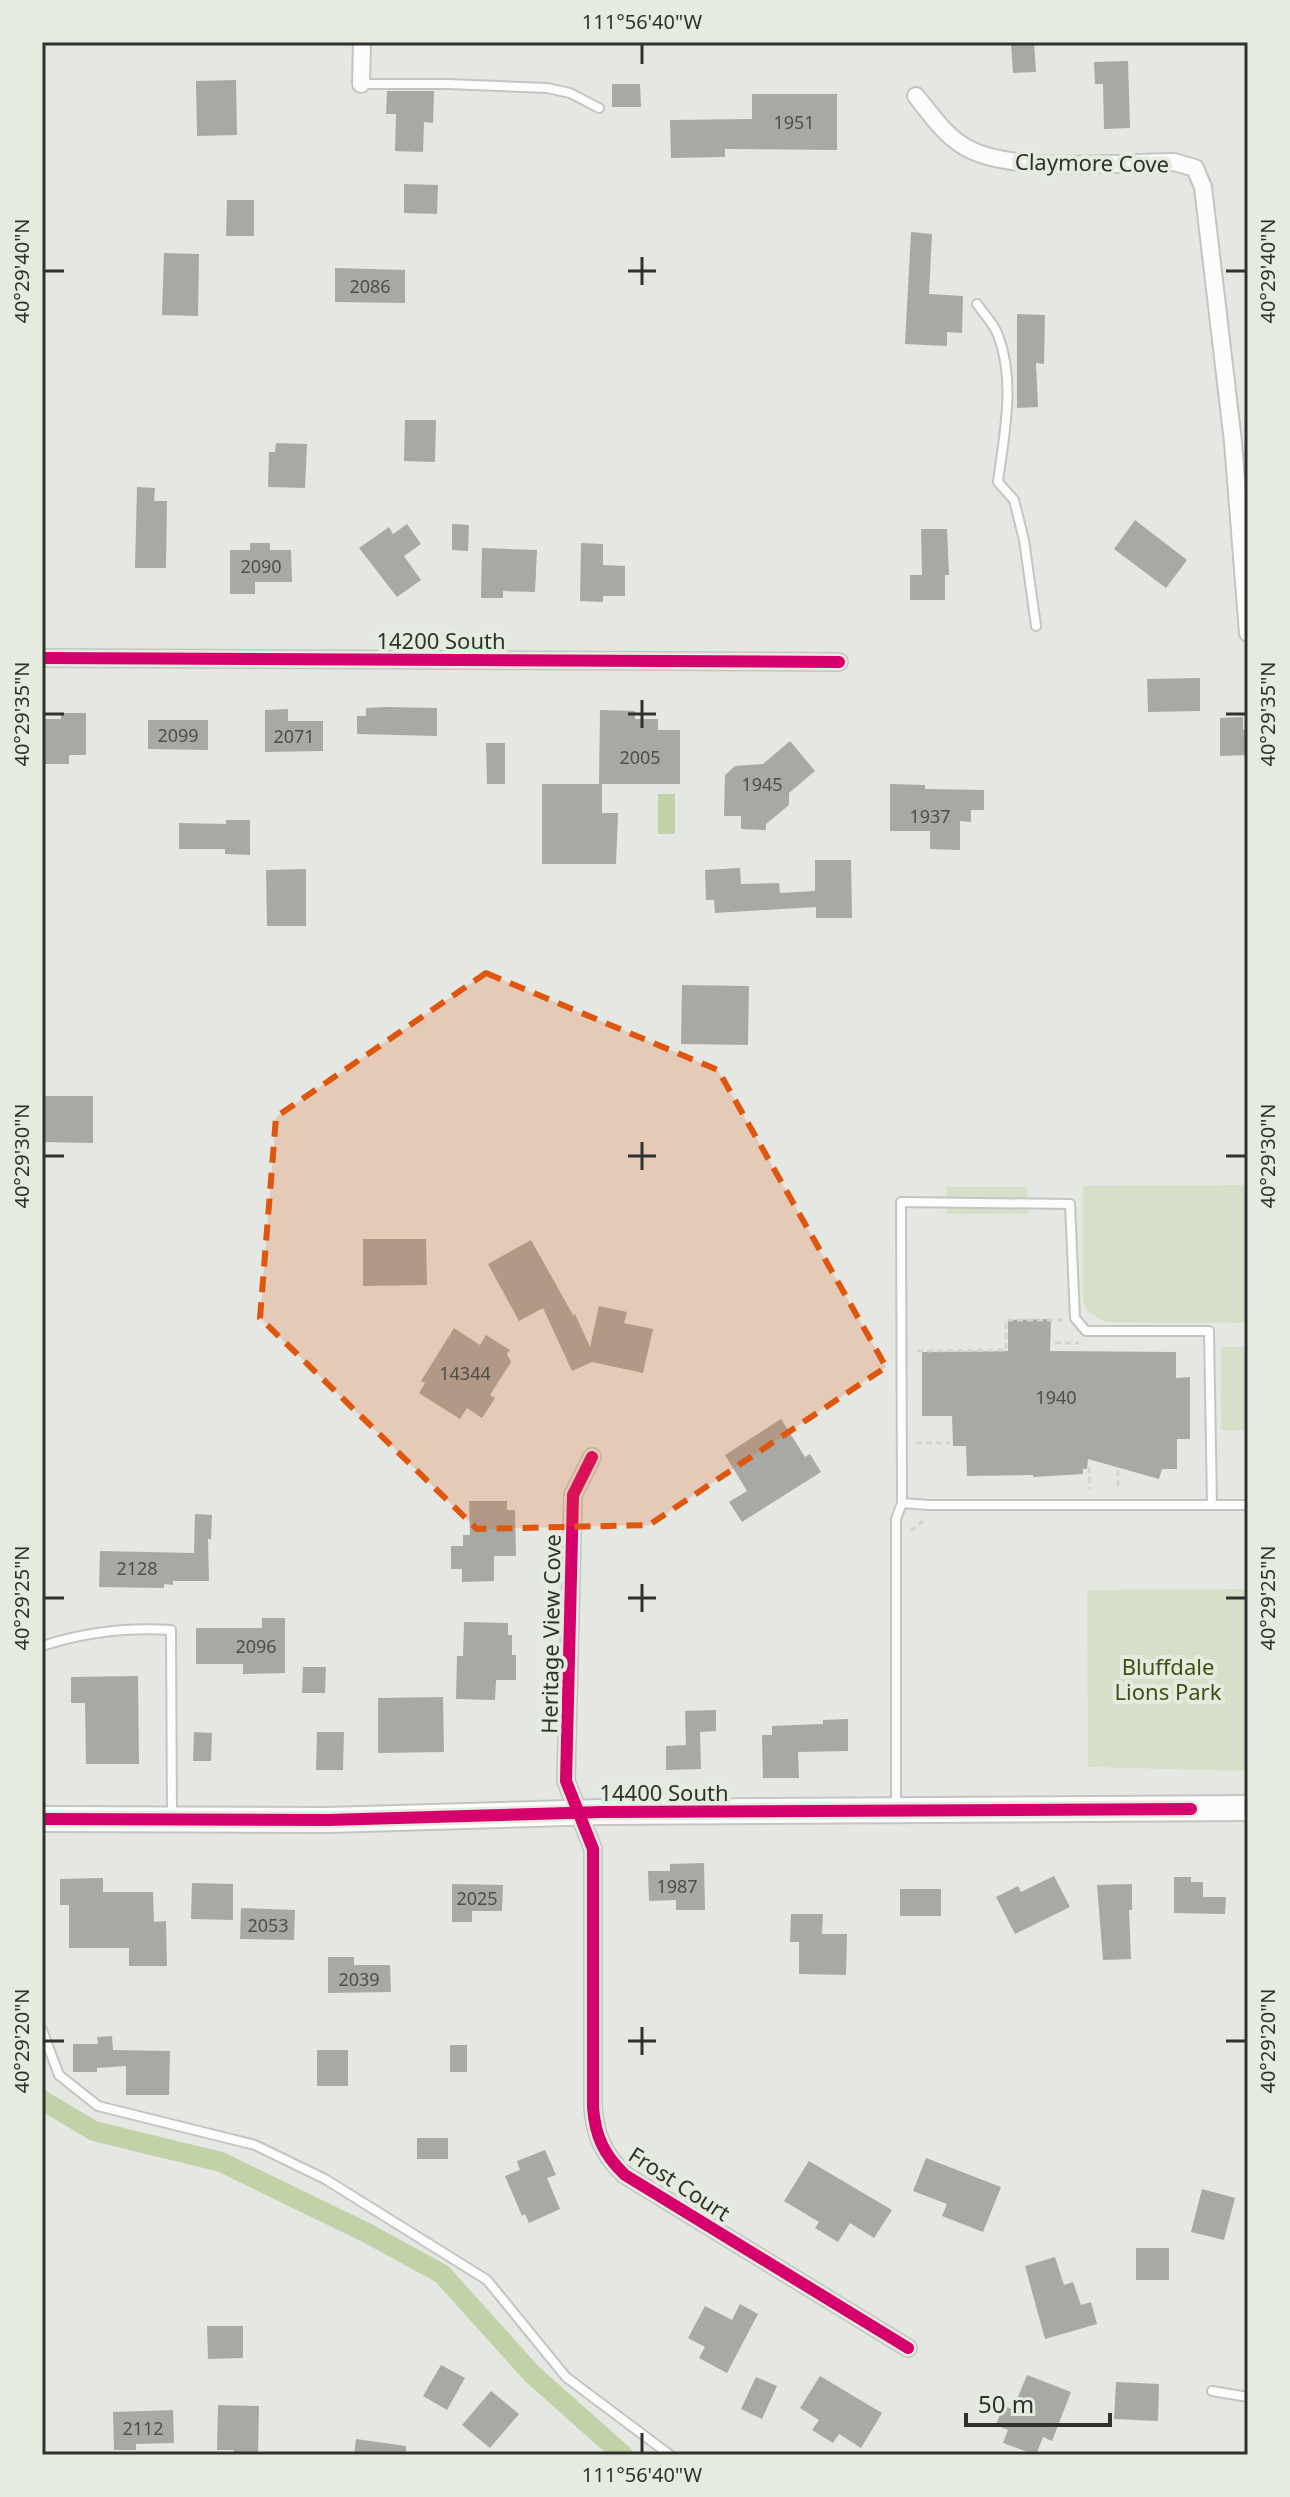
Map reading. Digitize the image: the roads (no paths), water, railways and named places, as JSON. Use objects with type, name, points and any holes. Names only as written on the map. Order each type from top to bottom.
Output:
[{"type":"main road","name":"14400 South","points":[[42,1819],[328,1820],[579,1813],[1248,1808]]},
{"type":"street","points":[[361,84],[362,42]]},
{"type":"street","name":"Claymore Cove","points":[[916,96],[945,131],[963,146],[998,159],[1036,164],[1174,162],[1195,168],[1203,187],[1230,412],[1248,633]]},
{"type":"street","name":"14200 South","points":[[42,658],[839,662]]},
{"type":"street","name":"Heritage View Cove","points":[[579,1813],[566,1781],[573,1495],[592,1457]]},
{"type":"street","name":"Frost Court","points":[[579,1813],[593,1849],[593,2107],[594,2126],[600,2144],[625,2175],[908,2348]]},
{"type":"lane","points":[[361,84],[547,88],[570,93],[599,108]]},
{"type":"lane","points":[[977,304],[997,332],[1008,368],[1007,411],[998,482],[1014,500],[1024,540],[1036,626]]},
{"type":"lane","points":[[896,1810],[896,1519],[902,1503],[901,1202],[1070,1204],[1075,1318],[1086,1331],[1209,1331],[1212,1505]]},
{"type":"lane","points":[[902,1503],[1248,1505]]},
{"type":"lane","points":[[42,1646],[71,1636],[133,1628],[171,1630],[172,1820]]},
{"type":"lane","points":[[42,2030],[59,2075],[98,2106],[255,2145],[325,2179],[487,2280],[566,2377],[670,2455]]},
{"type":"lane","points":[[1212,2391],[1248,2397]]},
{"type":"waterway","points":[[42,2100],[94,2131],[221,2162],[367,2233],[442,2274],[532,2374],[623,2455]]},
{"type":"park label","name":"Bluffdale Lions Park","points":[[1168,1678]]}]
